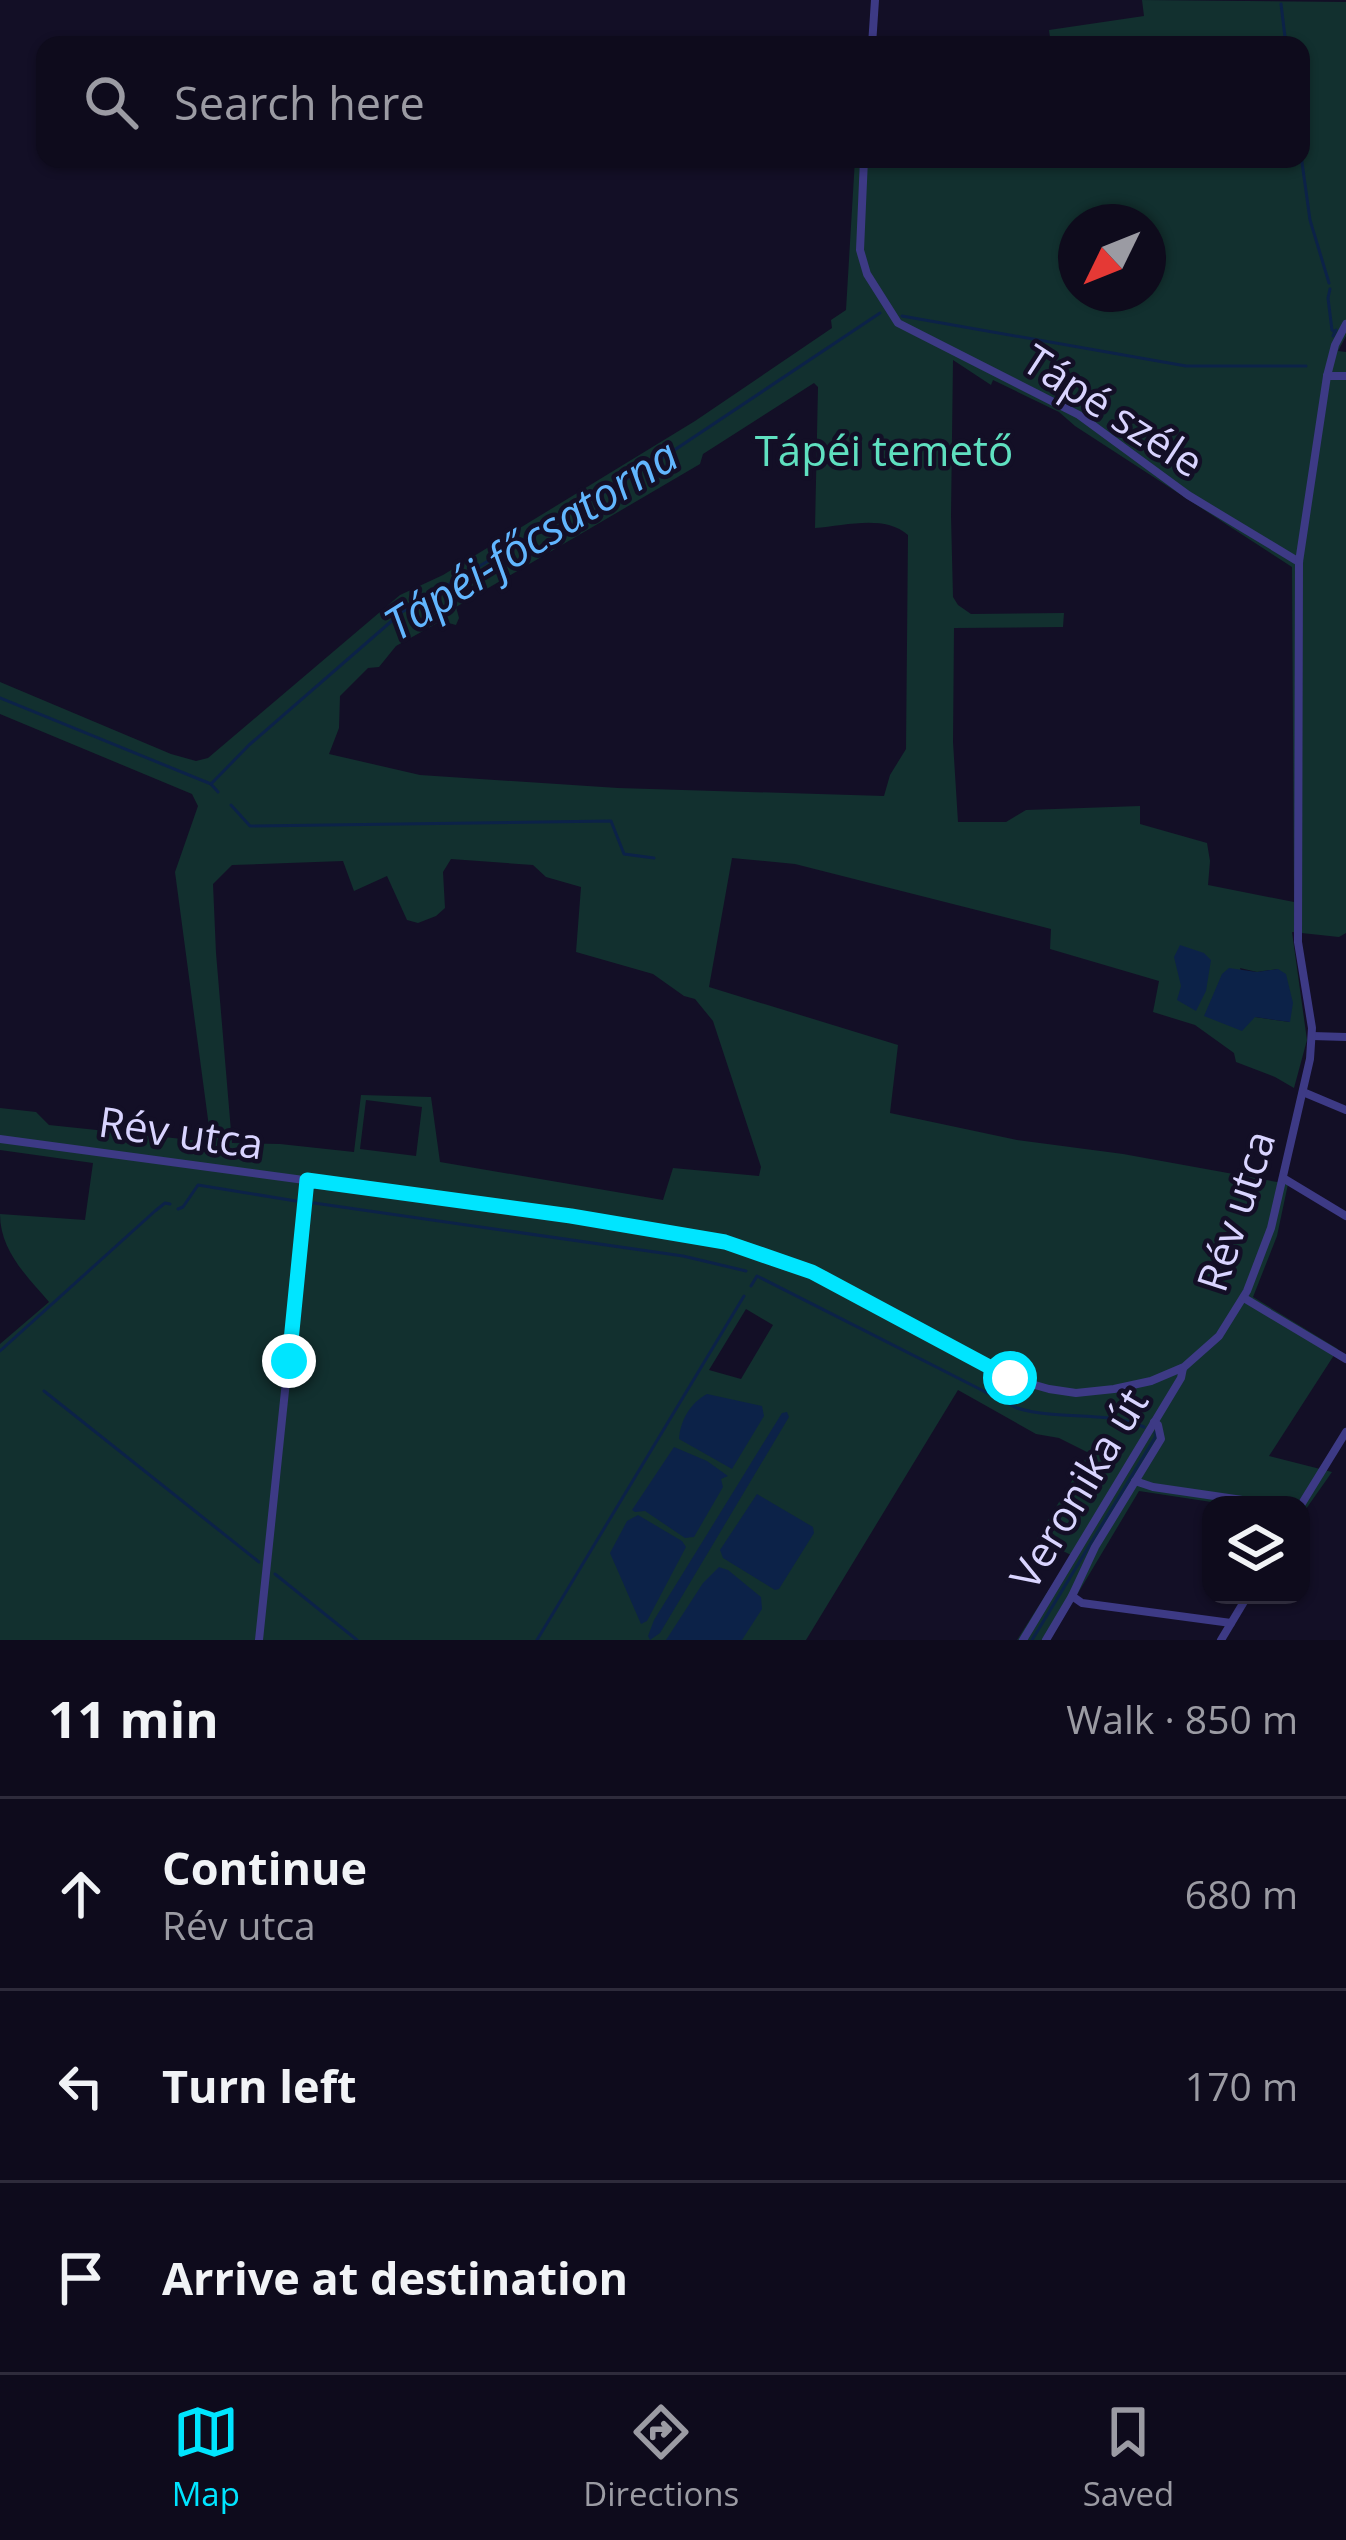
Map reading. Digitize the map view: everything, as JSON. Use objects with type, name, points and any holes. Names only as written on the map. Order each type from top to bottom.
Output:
[{"type":"street","points":[[872,36],[874,0]]},
{"type":"street","name":"Tápé széle","points":[[864,168],[860,250],[867,274],[892,317],[905,328],[1079,415],[1188,495],[1299,562]]},
{"type":"street","points":[[1346,325],[1327,376],[1346,376]]},
{"type":"street","points":[[1332,355],[1346,355]]},
{"type":"street","name":"Rév utca","points":[[0,1139],[571,1216],[725,1242],[812,1272],[1010,1378],[1034,1386],[1097,1392],[1145,1383],[1184,1367],[1219,1336],[1244,1298],[1266,1244],[1312,1036],[1298,942],[1299,562],[1327,376]]},
{"type":"street","points":[[1312,1036],[1346,1037]]},
{"type":"street","points":[[1303,1092],[1346,1110]]},
{"type":"street","points":[[1283,1178],[1346,1216]]},
{"type":"street","points":[[259,1640],[307,1180]]},
{"type":"street","points":[[1244,1298],[1346,1359]]},
{"type":"street","name":"Veronika út","points":[[1023,1640],[1184,1367]]},
{"type":"street","points":[[1046,1640],[1095,1547],[1161,1439],[1154,1422]]},
{"type":"street","points":[[1307,1496],[1346,1432]]},
{"type":"street","points":[[1135,1481],[1215,1496]]},
{"type":"street","points":[[1072,1596],[1082,1603],[1232,1622]]},
{"type":"street","points":[[1221,1640],[1243,1604]]},
{"type":"green space","name":"Tápéi temető","points":[[1142,0],[1346,2],[1346,336],[1338,351],[1346,352],[1346,933],[1339,937],[1292,932],[1307,1040],[1294,1088],[1236,1062],[1234,1053],[1195,1025],[1153,1012],[1159,981],[1050,949],[1051,929],[795,864],[732,858],[709,987],[898,1045],[890,1113],[1017,1140],[1288,1184],[1277,1236],[1253,1297],[1338,1349],[1269,1456],[1332,1472],[1310,1503],[1310,1496],[1202,1496],[1202,1501],[1139,1491],[1050,1640],[1017,1640],[1071,1555],[1037,1538],[1089,1453],[1059,1438],[1036,1434],[958,1390],[806,1640],[0,1640],[0,1344],[49,1302],[10,1251],[0,1214],[85,1220],[93,1163],[0,1150],[0,1108],[36,1112],[49,1125],[211,1142],[175,872],[198,806],[192,794],[0,714],[0,682],[171,754],[196,761],[208,758],[400,595],[443,575],[695,421],[832,328],[831,320],[846,310],[854,168],[1310,168],[1310,36],[1050,36],[1049,30],[1144,16]],"holes":[[[953,360],[991,385],[993,380],[1059,412],[1292,567],[1294,902],[1208,885],[1207,843],[1140,824],[1140,806],[1026,810],[1006,822],[958,822],[954,628],[1063,627],[1064,613],[971,614],[953,597]],[[814,383],[818,387],[815,528],[876,523],[908,535],[906,749],[884,796],[618,788],[420,775],[329,754],[339,728],[340,696],[368,668],[379,667],[396,646],[441,621],[456,625],[456,607],[700,464],[703,454]],[[451,859],[533,865],[546,877],[581,887],[576,952],[653,974],[695,999],[713,1021],[761,1167],[759,1176],[673,1168],[663,1200],[440,1162],[431,1097],[361,1095],[354,1152],[232,1143],[213,884],[232,865],[343,861],[354,891],[387,876],[407,920],[418,923],[445,908],[443,872]],[[1240,968],[1278,969],[1290,1022],[1255,1017]],[[366,1100],[422,1107],[416,1156],[360,1149]],[[746,1309],[773,1325],[741,1379],[709,1370]]]},
{"type":"water","points":[[1180,945],[1211,960],[1206,991],[1196,1011],[1177,1000],[1181,986],[1174,957]]},
{"type":"water","points":[[1229,968],[1278,969],[1286,974],[1293,1003],[1290,1022],[1255,1017],[1242,1031],[1204,1016]]},
{"type":"water","points":[[707,1394],[762,1406],[764,1416],[732,1469],[679,1439],[687,1413]]},
{"type":"water","points":[[782,1413],[789,1417],[660,1633],[650,1640],[654,1620]]},
{"type":"water","points":[[674,1447],[728,1476],[721,1479],[723,1487],[694,1537],[685,1538],[645,1511],[632,1510]]},
{"type":"water","points":[[757,1494],[813,1527],[814,1533],[775,1590],[723,1558],[720,1550]]},
{"type":"water","points":[[638,1515],[686,1547],[647,1621],[641,1624],[610,1553],[627,1521]]},
{"type":"water","points":[[719,1567],[761,1597],[762,1609],[742,1640],[666,1640],[703,1583]]},
{"type":"waterway","points":[[1281,4],[1285,36]]},
{"type":"waterway","points":[[1303,168],[1310,220],[1329,283]]},
{"type":"waterway","points":[[1330,289],[1335,332]]},
{"type":"waterway","name":"Tápéi-főcsatorna","points":[[211,784],[402,612],[667,455],[880,313]]},
{"type":"waterway","name":"Tápéi-főcsatorna","points":[[902,316],[1186,366],[1306,366]]},
{"type":"waterway","points":[[1333,336],[1336,330]]},
{"type":"waterway","name":"Tápéi-főcsatorna","points":[[0,698],[211,784],[218,792]]},
{"type":"waterway","points":[[231,805],[250,826],[611,821],[624,854],[654,858]]},
{"type":"waterway","points":[[178,1209],[198,1185],[296,1201]]},
{"type":"waterway","points":[[314,1203],[683,1256],[746,1271]]},
{"type":"waterway","points":[[0,1351],[155,1211],[170,1204]]},
{"type":"waterway","points":[[751,1286],[757,1276],[1017,1408],[1144,1427]]},
{"type":"waterway","points":[[537,1640],[744,1296]]},
{"type":"waterway","points":[[44,1391],[259,1562]]},
{"type":"waterway","points":[[1032,1640],[1155,1433]]},
{"type":"waterway","points":[[275,1574],[357,1640]]},
{"type":"route","points":[[289,1361],[307,1180],[725,1242],[812,1272],[1010,1378]]}]
